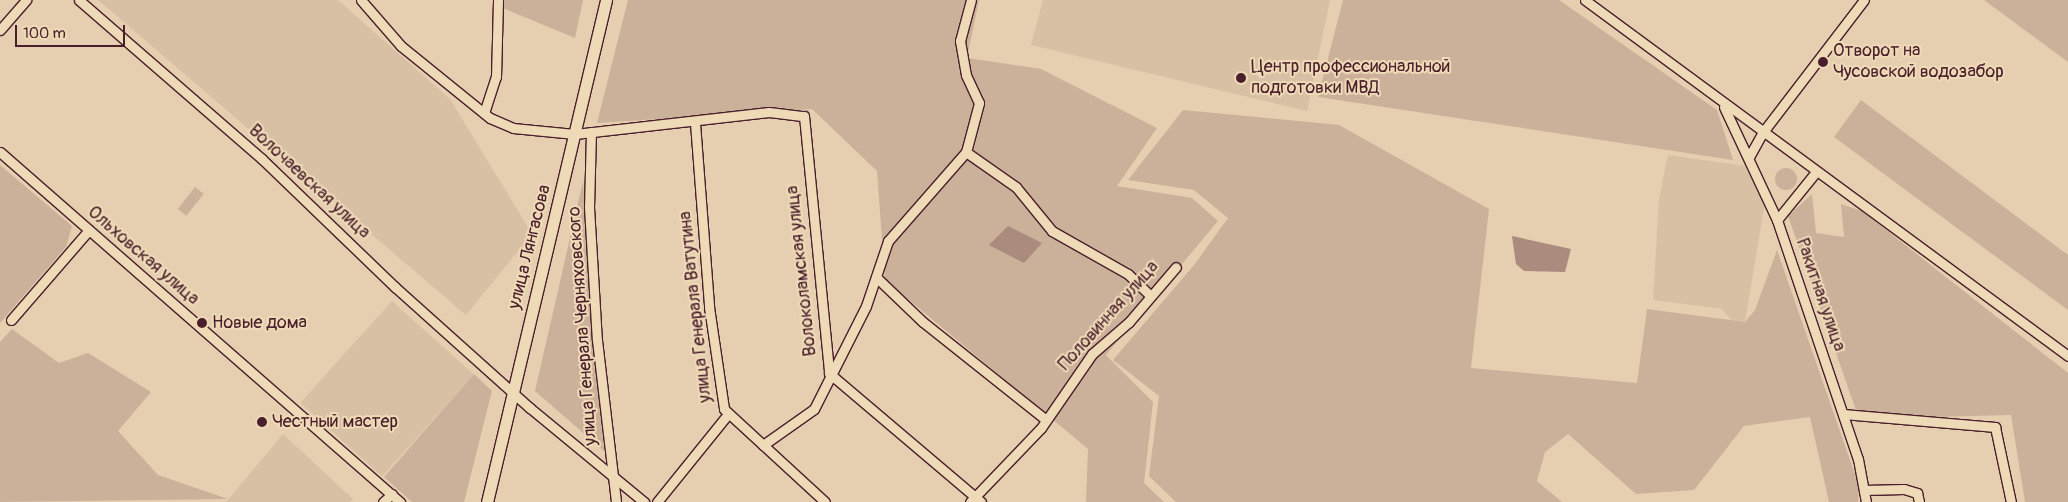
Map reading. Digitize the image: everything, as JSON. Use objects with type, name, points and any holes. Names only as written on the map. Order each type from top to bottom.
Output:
[{"type":"main road","name":"улица Лянгасова","points":[[487,502],[606,0]]},
{"type":"street","points":[[0,30],[26,0]]},
{"type":"street","name":"Волочаевская улица","points":[[79,0],[262,159],[395,287],[513,391],[614,476]]},
{"type":"street","points":[[361,0],[401,46],[484,113],[513,128],[575,134],[696,123]]},
{"type":"street","points":[[484,113],[496,78],[498,0]]},
{"type":"street","points":[[763,445],[814,409],[829,373],[866,306],[888,242],[966,152],[979,103],[966,75],[960,41],[971,0]]},
{"type":"street","points":[[1585,0],[1723,105],[1763,132],[1814,173],[2068,356]]},
{"type":"street","points":[[1749,157],[1763,132],[1864,0]]},
{"type":"street","name":"Ракитная улица","points":[[1723,105],[1777,220],[1843,414],[1866,502]]},
{"type":"street","name":"Волоколамская улица","points":[[696,123],[769,112],[804,116],[829,373],[976,500]]},
{"type":"street","name":"улица Генерала Ватутина","points":[[696,123],[709,307],[724,409],[825,502]]},
{"type":"street","name":"улица Генерала Черняховского","points":[[591,132],[589,207],[597,340],[616,502]]},
{"type":"street","name":"Ольховская улица","points":[[0,152],[400,502]]},
{"type":"street","points":[[966,152],[1016,187],[1052,231],[1128,274],[1149,294]]},
{"type":"street","points":[[1777,220],[1814,173]]},
{"type":"street","points":[[11,320],[89,230]]},
{"type":"street","name":"Половинная улица","points":[[976,500],[1046,420],[1092,354],[1129,322],[1149,294],[1176,267]]},
{"type":"street","points":[[876,278],[923,322],[1046,420]]},
{"type":"street","points":[[657,502],[728,414]]},
{"type":"street","points":[[1843,414],[1987,425],[1999,430],[2011,502]]},
{"type":"street","points":[[614,476],[644,502]]},
{"type":"street","points":[[1864,490],[1904,489],[1917,493],[1919,502]]},
{"type":"street","points":[[383,502],[392,494]]},
{"type":"shaded area","points":[[98,0],[338,0],[450,99],[532,234],[466,315]]},
{"type":"shaded area","points":[[493,0],[583,0],[575,38],[493,4]]},
{"type":"shaded area","points":[[628,0],[979,0],[967,58],[1041,69],[1157,128],[1117,186],[1192,198],[1218,221],[1106,355],[1153,402],[1144,483],[1164,502],[1086,502],[1088,449],[885,280],[877,171],[812,109],[597,123]]},
{"type":"shaded area","name":"Центр профессиональной подготовки МВД","points":[[1043,0],[1330,0],[1307,111],[1031,45]]},
{"type":"shaded area","points":[[1343,0],[1559,0],[1717,110],[1733,160],[1318,97]]},
{"type":"shaded area","points":[[1984,0],[2068,0],[2068,62]]},
{"type":"shaded area","points":[[1861,100],[2068,255],[2068,310],[1834,137]]},
{"type":"shaded area","points":[[1183,110],[1339,125],[1489,209],[1471,368],[1637,383],[1647,309],[1745,322],[1755,310],[1777,250],[1859,486],[1858,502],[1829,502],[1810,417],[1744,426],[1694,490],[1636,494],[1568,434],[1545,452],[1537,481],[1562,502],[1176,502],[1149,476],[1159,396],[1113,360],[1194,265],[1228,218],[1194,190],[1128,180]]},
{"type":"shaded area","points":[[1668,155],[1745,166],[1765,202],[1745,322],[1732,321],[1722,309],[1653,300],[1659,198]]},
{"type":"shaded area","points":[[0,165],[72,226],[66,247],[0,323]]},
{"type":"shaded area","points":[[1786,168],[1794,171],[1797,179],[1794,187],[1786,190],[1778,187],[1775,179],[1778,171]]},
{"type":"shaded area","points":[[583,181],[604,451],[535,391]]},
{"type":"shaded area","points":[[195,187],[204,194],[186,216],[178,209]]},
{"type":"shaded area","points":[[1812,194],[1816,233],[1844,237],[1841,204],[1862,211],[2068,373],[2068,502],[2025,502],[2011,415],[1859,419],[1788,216]]},
{"type":"shaded area","points":[[1008,226],[1042,243],[1024,263],[989,245]]},
{"type":"shaded area","points":[[1512,236],[1571,249],[1565,272],[1524,271],[1516,264]]},
{"type":"shaded area","points":[[392,301],[474,375],[382,476],[300,403]]},
{"type":"shaded area","points":[[12,329],[59,363],[88,353],[151,392],[118,431],[158,475],[228,499],[0,502],[0,342]]},
{"type":"shaded area","points":[[474,374],[492,391],[464,502],[412,502],[384,477]]},
{"type":"shaded area","points":[[283,434],[353,499],[350,502],[226,502]]},
{"type":"place","name":"Отворот на Чусовской водозабор","points":[[1823,62]]},
{"type":"place","name":"Центр профессиональной подготовки МВД","points":[[1241,78]]},
{"type":"place","name":"Новые дома","points":[[202,323]]},
{"type":"place","name":"Честный мастер","points":[[262,422]]}]
